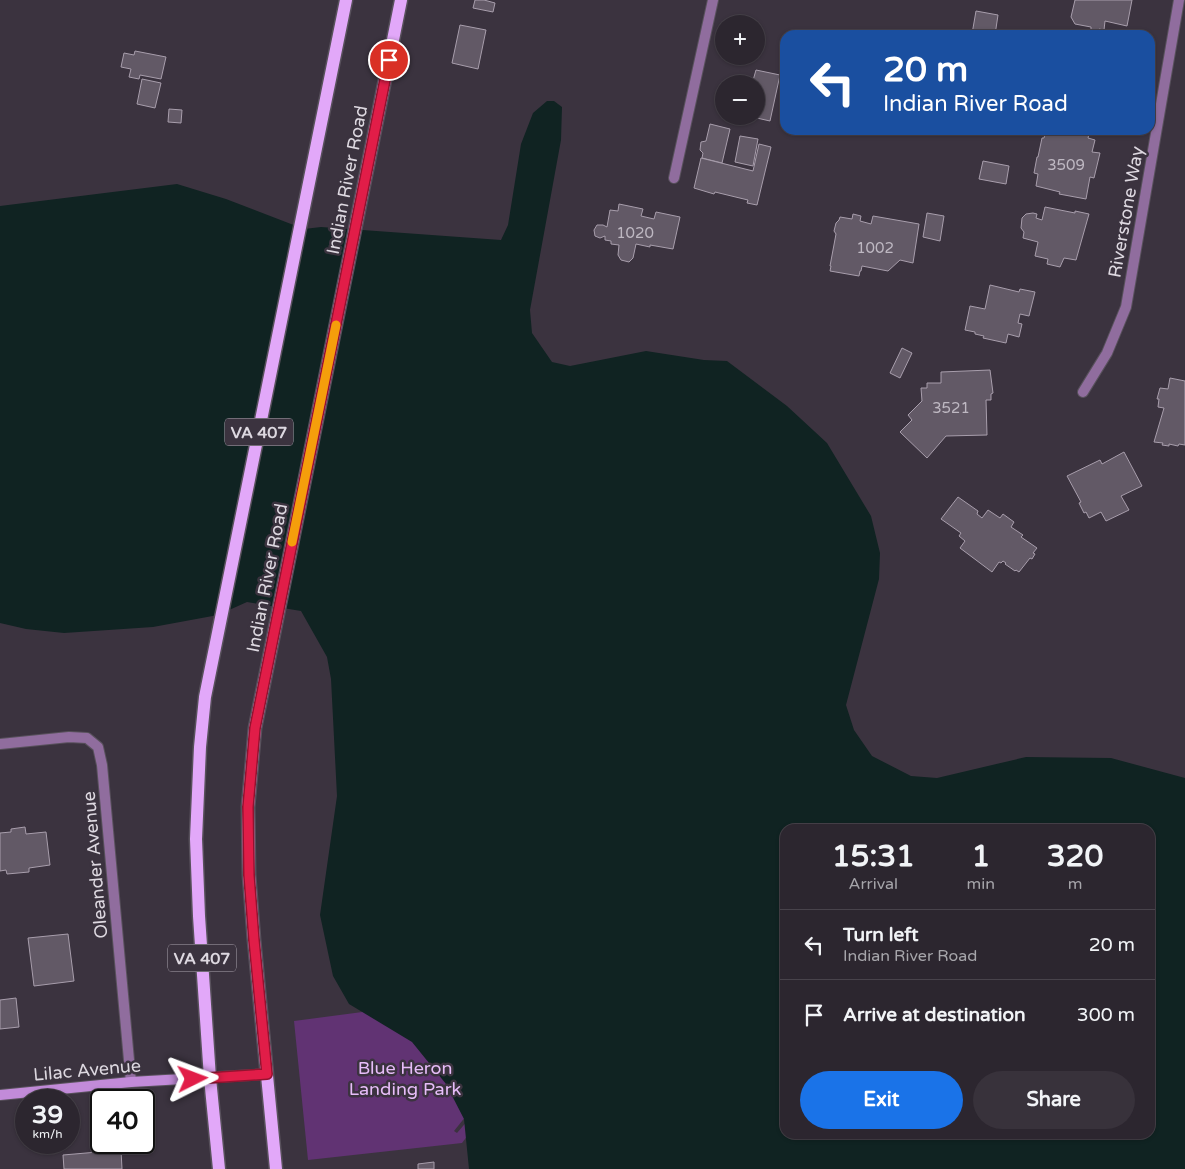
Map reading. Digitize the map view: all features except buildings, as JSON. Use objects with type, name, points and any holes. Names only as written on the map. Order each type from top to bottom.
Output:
[{"type":"main road","name":"Indian River Road","points":[[219,1169],[210,1078],[199,916],[196,839],[200,747],[206,697],[346,0]]},
{"type":"main road","name":"Indian River Road","points":[[276,1169],[249,875],[248,807],[252,758],[257,719],[401,0]]},
{"type":"street","points":[[674,178],[713,0]]},
{"type":"street","name":"Riverstone Way","points":[[1083,392],[1107,353],[1126,307],[1179,0]]},
{"type":"street","name":"Oleander Avenue","points":[[0,744],[69,737],[87,738],[98,747],[102,765],[131,1082]]},
{"type":"street","name":"Lilac Avenue","points":[[0,1095],[131,1082],[267,1074]]},
{"type":"green space","name":"Blue Heron Landing Park","points":[[370,1011],[490,1086],[454,1131],[457,1133],[517,1063],[489,1107],[462,1143],[308,1160],[294,1021]]},
{"type":"shaded area","points":[[547,101],[554,101],[562,107],[561,140],[530,310],[532,333],[552,362],[570,366],[646,351],[704,360],[727,361],[787,406],[827,443],[871,516],[880,553],[879,579],[846,705],[854,730],[872,756],[911,776],[937,778],[1026,757],[1111,758],[1185,778],[1185,1169],[469,1169],[464,1119],[446,1084],[412,1042],[349,1004],[333,976],[320,915],[337,796],[331,679],[327,657],[301,611],[247,602],[218,615],[153,627],[64,633],[26,629],[0,623],[0,206],[177,184],[226,199],[304,229],[321,227],[501,240],[508,225],[521,144],[533,113]]},
{"type":"slow traffic","points":[[292,542],[336,325]]},
{"type":"route","points":[[193,1079],[267,1074],[249,875],[248,807],[255,728],[389,60]]}]
